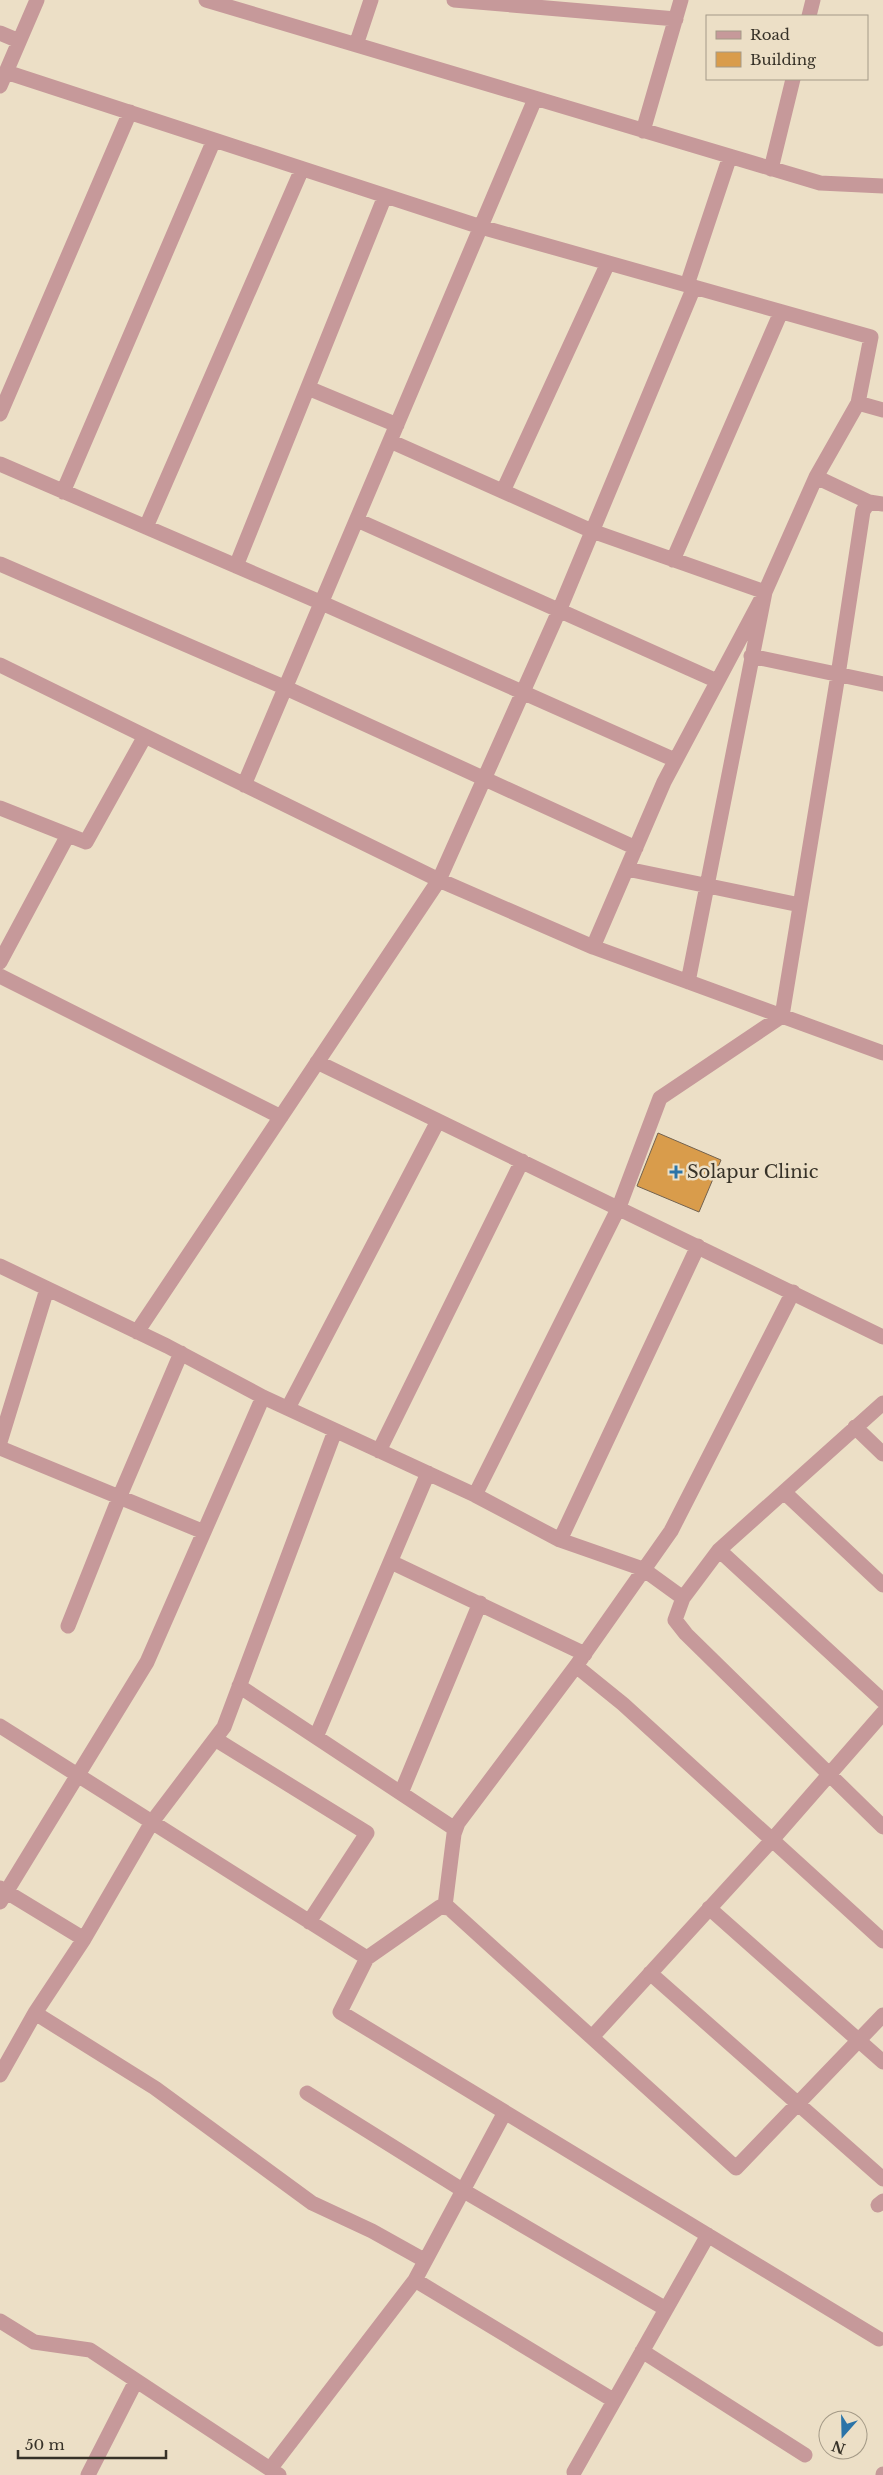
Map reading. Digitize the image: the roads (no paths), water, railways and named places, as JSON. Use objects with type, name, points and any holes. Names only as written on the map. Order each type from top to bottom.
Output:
[{"type":"street","points":[[0,86],[37,0]]},
{"type":"street","points":[[206,0],[820,183],[883,186]]},
{"type":"street","points":[[356,45],[371,0]]},
{"type":"street","points":[[454,0],[484,1],[676,19]]},
{"type":"street","points":[[643,131],[681,0]]},
{"type":"street","points":[[809,15],[813,0]]},
{"type":"street","points":[[0,32],[19,41]]},
{"type":"street","points":[[6,72],[481,227],[877,338],[858,402],[816,477],[765,592],[675,760],[593,947]]},
{"type":"street","points":[[771,169],[793,80]]},
{"type":"street","points":[[244,786],[535,98]]},
{"type":"street","points":[[0,414],[130,112]]},
{"type":"street","points":[[63,492],[214,140]]},
{"type":"street","points":[[137,1332],[439,880],[559,611],[592,532],[690,286],[730,156]]},
{"type":"street","points":[[146,527],[302,169]]},
{"type":"street","points":[[236,566],[385,196]]},
{"type":"street","points":[[503,491],[608,263]]},
{"type":"street","points":[[673,560],[781,312]]},
{"type":"street","points":[[308,388],[397,425]]},
{"type":"street","points":[[858,402],[883,410]]},
{"type":"street","points":[[390,441],[592,532],[765,592]]},
{"type":"street","points":[[0,464],[322,603],[675,760]]},
{"type":"street","points":[[816,477],[876,503]]},
{"type":"street","points":[[476,1496],[619,1207],[660,1098],[782,1016],[863,511],[876,503]]},
{"type":"street","points":[[357,520],[717,682]]},
{"type":"street","points":[[0,564],[286,688],[636,848]]},
{"type":"street","points":[[688,982],[765,592]]},
{"type":"street","points":[[751,656],[883,684]]},
{"type":"street","points":[[0,665],[439,880],[593,947],[883,1053]]},
{"type":"street","points":[[0,808],[86,842],[145,736]]},
{"type":"street","points":[[0,962],[68,835]]},
{"type":"street","points":[[627,869],[800,905]]},
{"type":"street","points":[[0,976],[281,1117]]},
{"type":"street","points":[[317,1062],[619,1207],[883,1337]]},
{"type":"street","points":[[288,1408],[438,1121]]},
{"type":"street","points":[[379,1450],[522,1162]]},
{"type":"street","points":[[560,1540],[698,1246]]},
{"type":"street","points":[[0,1266],[180,1353],[263,1397],[476,1496],[560,1540],[643,1569],[683,1598]]},
{"type":"street","points":[[0,1442],[47,1289]]},
{"type":"street","points":[[793,1292],[688,1501],[671,1531],[580,1660],[455,1829],[445,1906],[367,1958],[340,2012],[879,2339]]},
{"type":"street","points":[[68,1626],[180,1353]]},
{"type":"street","points":[[84,1939],[2,1894],[79,1776],[147,1662],[263,1397]]},
{"type":"street","points":[[883,1403],[719,1550],[683,1598],[675,1620],[686,1634],[883,1827]]},
{"type":"street","points":[[856,1427],[883,1454]]},
{"type":"street","points":[[0,2075],[35,2013],[84,1939],[152,1822],[224,1727],[335,1431]]},
{"type":"street","points":[[0,1448],[204,1532]]},
{"type":"street","points":[[316,1737],[428,1473]]},
{"type":"street","points":[[784,1492],[883,1585]]},
{"type":"street","points":[[719,1550],[883,1701]]},
{"type":"street","points":[[391,1562],[480,1604],[580,1660],[623,1704],[883,1941]]},
{"type":"street","points":[[401,1793],[480,1604]]},
{"type":"street","points":[[239,1686],[455,1829]]},
{"type":"street","points":[[592,2037],[772,1840],[883,1713]]},
{"type":"street","points":[[0,1726],[367,1958]]},
{"type":"street","points":[[215,1739],[367,1833],[309,1922]]},
{"type":"street","points":[[445,1906],[736,2168],[883,2015]]},
{"type":"street","points":[[710,1908],[883,2062]]},
{"type":"street","points":[[650,1973],[883,2179]]},
{"type":"street","points":[[35,2013],[155,2088],[312,2203],[372,2231],[424,2260]]},
{"type":"street","points":[[307,2093],[464,2190],[666,2309]]},
{"type":"street","points":[[0,2321],[34,2342],[90,2350],[275,2472],[415,2280],[424,2260],[505,2112]]},
{"type":"street","points":[[574,2472],[708,2235]]},
{"type":"street","points":[[415,2280],[613,2400]]},
{"type":"street","points":[[642,2351],[805,2455]]},
{"type":"street","points":[[88,2475],[136,2380]]},
{"type":"place","name":"Solapur Clinic","points":[[676,1172]]}]
